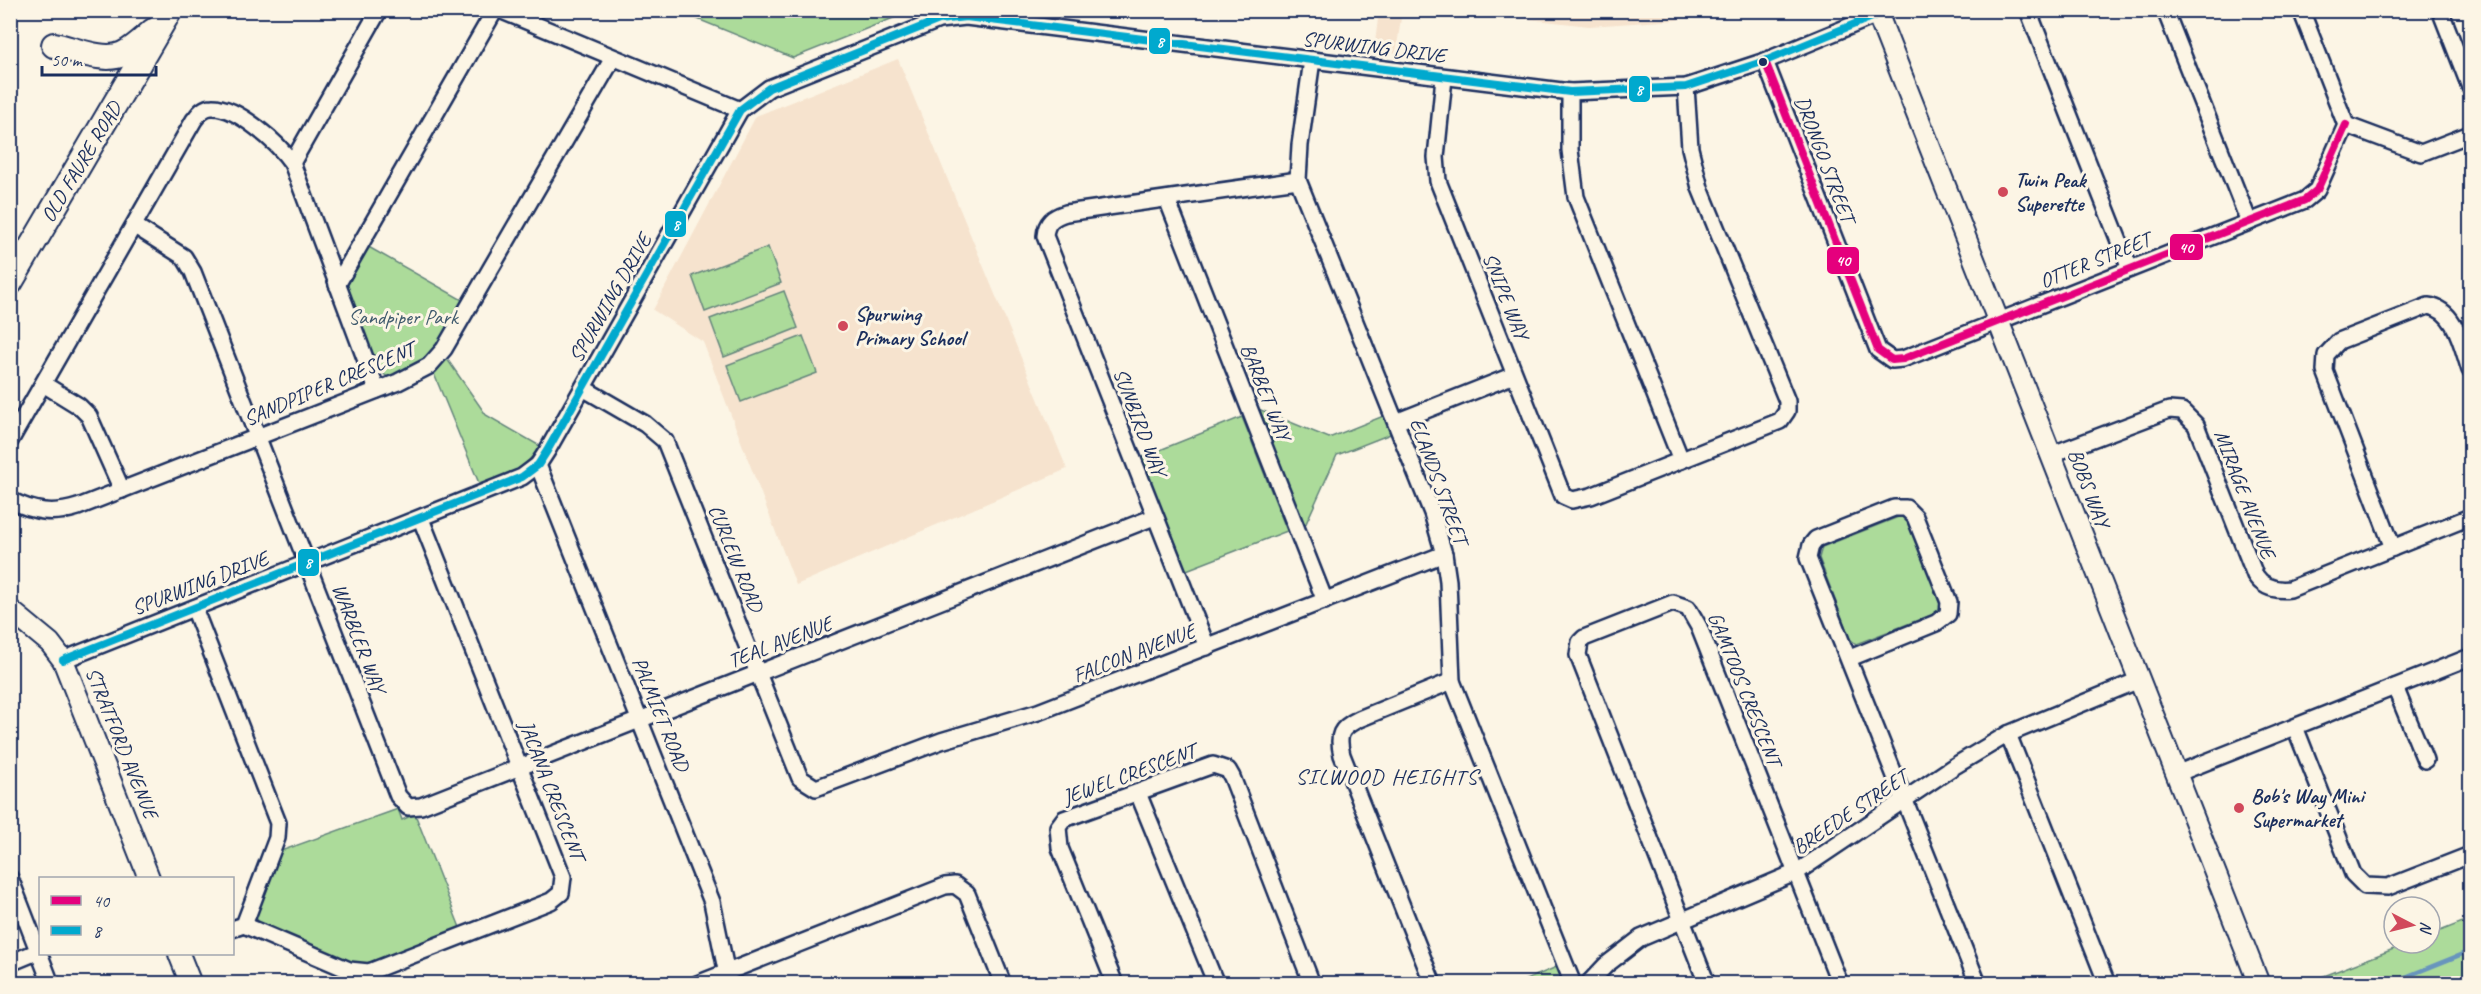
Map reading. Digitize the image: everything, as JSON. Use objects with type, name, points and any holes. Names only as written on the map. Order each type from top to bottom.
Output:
[{"type":"main road","points":[[54,45],[105,57],[115,57],[128,51],[166,17]]},
{"type":"main road","name":"OLD FAURE ROAD","points":[[10,283],[166,17]]},
{"type":"street","points":[[292,163],[379,10]]},
{"type":"street","points":[[337,285],[495,10]]},
{"type":"street","points":[[500,10],[740,110]]},
{"type":"street","points":[[1034,26],[1036,10]]},
{"type":"street","points":[[2028,10],[2130,269]]},
{"type":"street","points":[[2165,10],[2249,222]]},
{"type":"street","points":[[2301,10],[2346,125],[2421,153],[2470,134]]},
{"type":"street","points":[[2440,10],[2470,87]]},
{"type":"street","name":"SPURWING DRIVE","points":[[63,660],[522,477],[538,465],[740,110],[769,88],[939,20],[966,17],[1570,92],[1686,87],[1765,61],[1881,12]]},
{"type":"street","name":"BOBS WAY","points":[[1881,12],[2050,455],[2259,984]]},
{"type":"street","name":"SANDPIPER CRESCENT","points":[[10,500],[30,510],[61,512],[377,390],[419,372],[436,360],[613,58]]},
{"type":"street","name":"ELANDS STREET","points":[[1312,60],[1300,145],[1298,180],[1432,513],[1444,554],[1452,681],[1573,984]]},
{"type":"street","name":"DRONGO STREET","points":[[1765,61],[1882,355],[1892,360],[1903,359],[1998,321]]},
{"type":"street","name":"SNIPE WAY","points":[[1444,78],[1436,157],[1438,181],[1563,496],[1572,500],[1591,496],[1681,460]]},
{"type":"street","points":[[1570,92],[1570,150],[1576,197],[1681,460],[1780,421],[1787,411],[1787,401],[1700,188],[1690,148],[1686,87]]},
{"type":"street","points":[[10,441],[45,385],[201,111],[212,107],[223,109],[273,139],[292,163],[377,390]]},
{"type":"street","name":"OTTER STREET","points":[[1998,321],[2313,195],[2346,125]]},
{"type":"street","points":[[1167,199],[1298,180]]},
{"type":"street","name":"SUNBIRD WAY","points":[[1167,199],[1058,215],[1047,224],[1046,236],[1154,518],[1207,647]]},
{"type":"street","name":"BARBET WAY","points":[[1167,199],[1325,601]]},
{"type":"street","name":"WARBLER WAY","points":[[135,226],[175,250],[189,264],[400,800],[408,807],[421,806]]},
{"type":"street","points":[[2393,548],[2325,371],[2326,355],[2339,341],[2428,306],[2438,307],[2447,313],[2470,370]]},
{"type":"street","points":[[1396,422],[1514,375]]},
{"type":"street","points":[[45,385],[79,406],[89,416],[122,490]]},
{"type":"street","name":"CURLEW ROAD","points":[[583,388],[645,424],[665,441],[800,778],[816,788],[837,781]]},
{"type":"street","name":"MIRAGE AVENUE","points":[[2050,455],[2162,412],[2182,411],[2196,425],[2254,574],[2262,584],[2274,590],[2290,589],[2470,517]]},
{"type":"street","name":"PALMIET ROAD","points":[[538,465],[712,902],[728,977]]},
{"type":"street","points":[[1850,658],[1936,623],[1948,614],[1949,602],[1915,517],[1906,508],[1894,508],[1816,539],[1808,552],[1812,569],[1850,658],[1978,984]]},
{"type":"street","name":"TEAL AVENUE","points":[[421,806],[1154,518]]},
{"type":"street","name":"JACANA CRESCENT","points":[[238,927],[349,970],[363,973],[376,970],[551,901],[561,893],[563,877],[421,519]]},
{"type":"street","name":"FALCON AVENUE","points":[[837,781],[941,741],[1038,712],[1444,554]]},
{"type":"street","name":"GAMTOOS CRESCENT","points":[[1683,922],[1581,666],[1578,655],[1580,642],[1597,631],[1673,603],[1688,608],[1699,627],[1797,872]]},
{"type":"street","points":[[194,608],[278,823],[277,838],[238,927]]},
{"type":"street","name":"STRATFORD AVENUE","points":[[10,610],[50,643],[63,660],[148,877]]},
{"type":"street","points":[[2176,774],[2470,657]]},
{"type":"street","name":"BREEDE STREET","points":[[1588,984],[1606,965],[1632,944],[1797,872],[2008,734],[2139,680]]},
{"type":"street","points":[[1433,984],[1342,755],[1339,736],[1346,725],[1452,681]]},
{"type":"street","points":[[2395,687],[2425,760]]},
{"type":"street","points":[[2295,727],[2353,874],[2365,886],[2388,887],[2470,855]]},
{"type":"street","points":[[2008,734],[2107,984]]},
{"type":"street","name":"JEWEL CRESCENT","points":[[1115,984],[1056,833],[1064,819],[1213,765],[1228,770],[1312,984]]},
{"type":"street","points":[[1138,793],[1216,984]]},
{"type":"street","points":[[1797,872],[1840,984]]},
{"type":"street","points":[[10,878],[39,951],[10,963]]},
{"type":"street","points":[[697,984],[728,977],[945,886],[955,885],[967,894],[1003,984]]},
{"type":"street","points":[[1683,922],[1707,984]]},
{"type":"street","points":[[40,955],[51,984]]},
{"type":"street","points":[[179,955],[191,984]]},
{"type":"shaded area","points":[[1702,10],[1677,20],[1589,26],[1457,11]]},
{"type":"shaded area","points":[[1379,11],[1402,11],[1396,53],[1374,50]]},
{"type":"shaded area","name":"Spurwing Primary School","points":[[898,59],[1067,469],[796,585],[703,342],[653,310],[756,116]]},
{"type":"green space","points":[[678,11],[911,11],[793,58]]},
{"type":"green space","name":"Sandpiper Park","points":[[365,245],[466,302],[445,338],[422,363],[388,377],[376,369],[344,285]]},
{"type":"green space","points":[[768,247],[781,283],[705,312],[692,276]]},
{"type":"green space","points":[[784,291],[798,328],[724,357],[710,319]]},
{"type":"green space","points":[[803,336],[817,373],[741,402],[727,365]]},
{"type":"green space","points":[[445,356],[486,415],[540,446],[528,461],[514,472],[481,488],[432,369]]},
{"type":"green space","points":[[1256,408],[1329,438],[1386,415],[1393,433],[1337,455],[1303,530]]},
{"type":"green space","points":[[1242,417],[1287,531],[1184,571],[1140,458]]},
{"type":"green space","points":[[1906,514],[1941,607],[1939,612],[1856,644],[1850,639],[1819,558],[1822,547]]},
{"type":"green space","points":[[398,809],[402,820],[415,814],[461,930],[362,968],[260,925],[255,915],[278,852]]},
{"type":"green space","points":[[2470,919],[2470,983],[2306,983],[2382,953],[2442,955],[2442,930]]},
{"type":"green space","points":[[1559,966],[1567,984],[1516,984]]},
{"type":"waterway","points":[[2388,984],[2470,951]]},
{"type":"transit line","name":"8","points":[[63,660],[522,477],[538,465],[547,451],[740,110],[769,88],[939,20],[966,17],[1570,92],[1686,87],[1765,61],[1889,10]]},
{"type":"transit line","name":"40","points":[[1765,61],[1878,350],[1892,360],[1903,359],[2305,200],[2317,190],[2346,125]]},
{"type":"place","name":"Twin Peak Superette","points":[[2003,192]]},
{"type":"place","name":"Spurwing Primary School","points":[[843,326]]},
{"type":"place","name":"Bob's Way Mini Supermarket","points":[[2239,808]]},
{"type":"district","name":"SILWOOD HEIGHTS","points":[[1387,776]]}]
